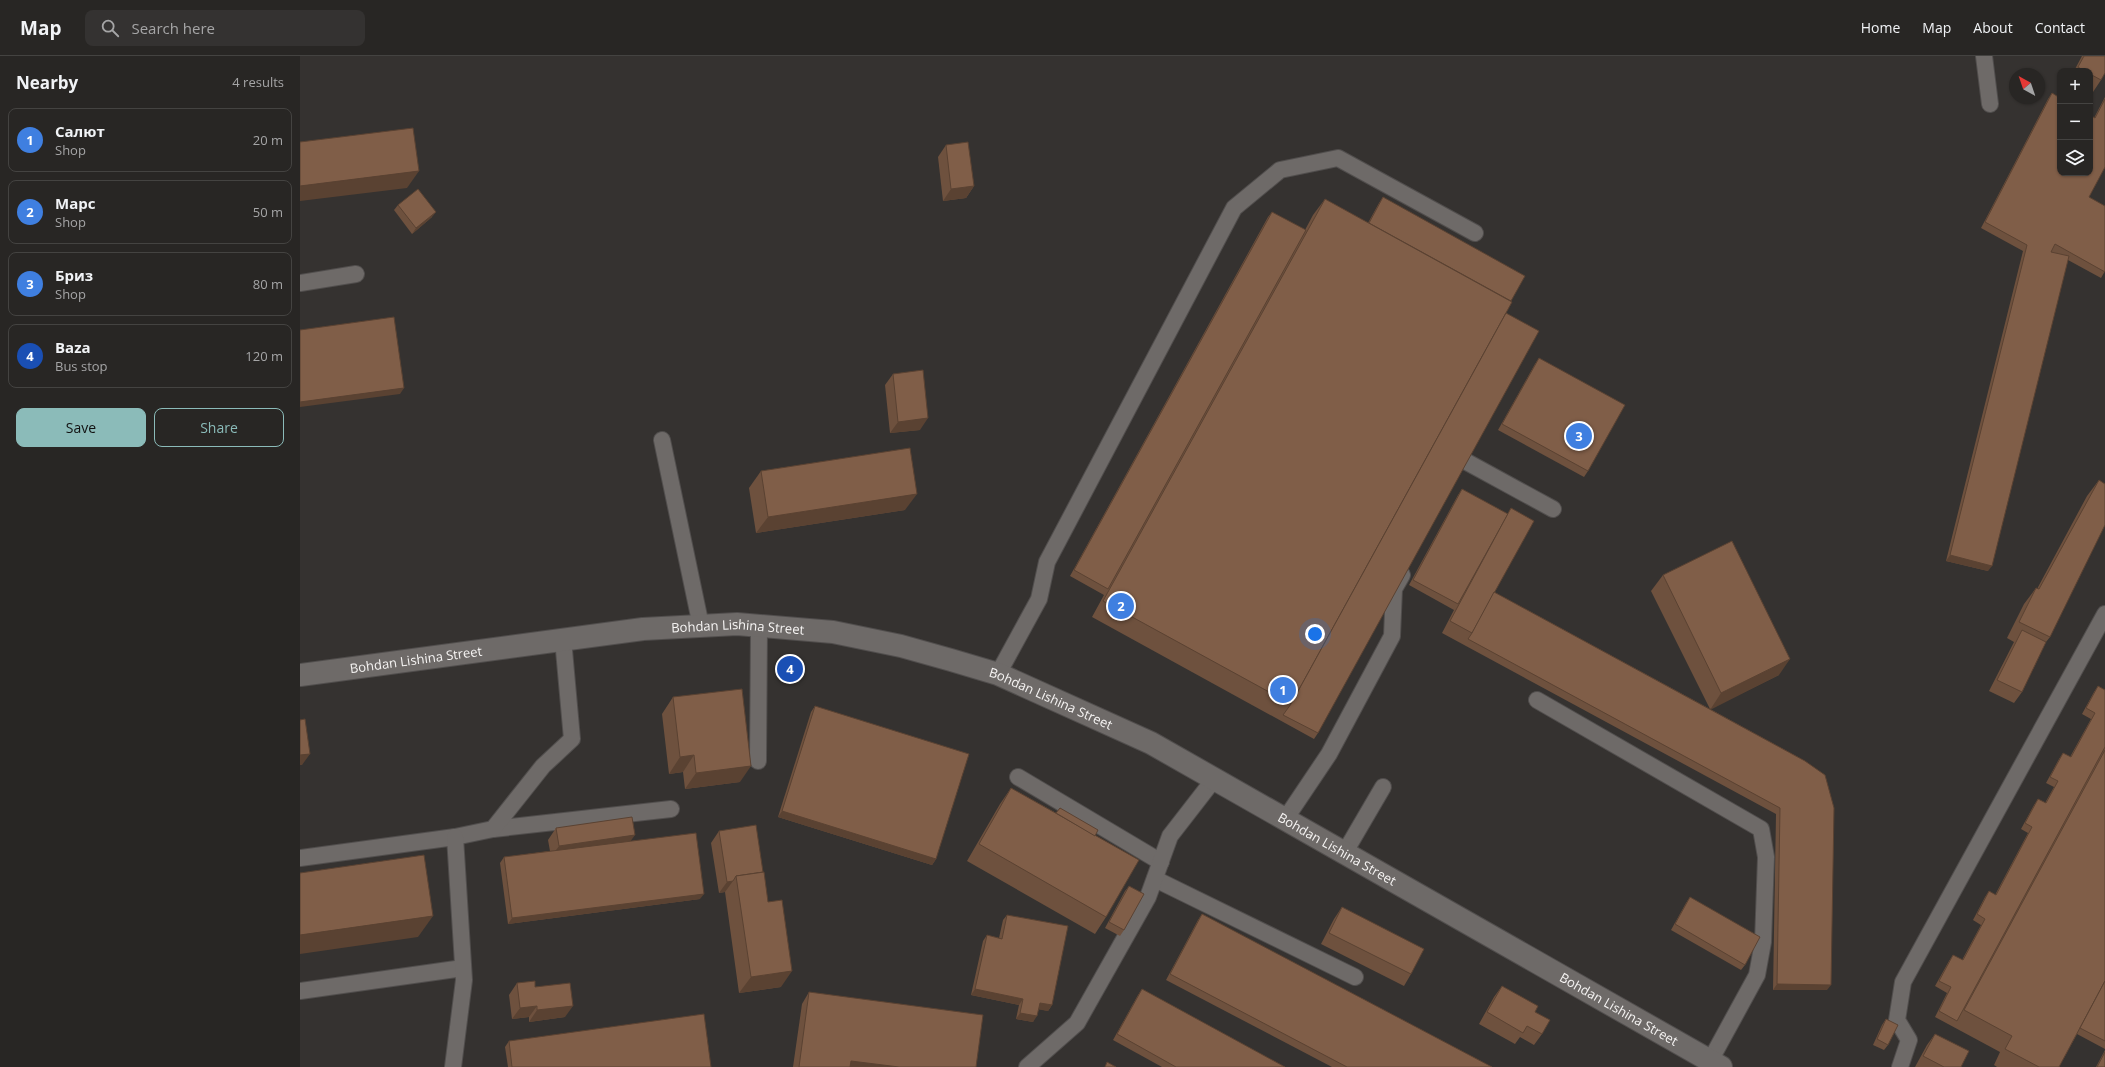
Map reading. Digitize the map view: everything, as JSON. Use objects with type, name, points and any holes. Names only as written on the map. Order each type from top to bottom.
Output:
[{"type":"main road","name":"Bohdan Lishina Street","points":[[300,675],[643,629],[737,624],[841,634],[901,646],[998,674],[1151,743],[1286,818],[1715,1064]]},
{"type":"lane","points":[[1984,56],[1990,104]]},
{"type":"lane","points":[[998,674],[1039,599],[1047,562],[1234,208],[1280,170],[1338,158],[1475,233]]},
{"type":"lane","points":[[300,283],[356,274]]},
{"type":"lane","points":[[662,440],[701,626]]},
{"type":"lane","points":[[1465,461],[1553,509]]},
{"type":"lane","points":[[1286,818],[1329,754],[1392,636],[1394,589],[1409,562]]},
{"type":"lane","points":[[1900,1067],[1909,1040],[1897,1020],[1903,982],[2105,614]]},
{"type":"lane","points":[[758,761],[759,626]]},
{"type":"lane","points":[[493,830],[543,766],[572,739],[563,640]]},
{"type":"lane","points":[[1537,700],[1760,829],[1766,857],[1763,942],[1757,975],[1715,1064]]},
{"type":"lane","points":[[1018,777],[1161,862]]},
{"type":"lane","points":[[1027,1067],[1077,1024],[1148,897],[1170,836],[1215,778]]},
{"type":"lane","points":[[1345,852],[1383,787]]},
{"type":"lane","points":[[300,858],[455,837],[493,830],[671,809]]},
{"type":"lane","points":[[453,1067],[460,1020],[463,968],[455,837]]},
{"type":"lane","points":[[1155,879],[1355,977]]},
{"type":"lane","points":[[300,991],[463,968]]},
{"type":"building","points":[[2084,56],[2105,56],[2105,73],[2101,80],[2093,76],[2093,68],[2078,67]]},
{"type":"building","points":[[2052,93],[2057,96],[2057,176],[2093,176],[2093,117],[2095,118],[2105,99],[2105,167],[2089,197],[2105,206],[2105,272],[2055,244],[2051,252],[2069,256],[1992,566],[1950,555],[2027,245],[1985,222]]},
{"type":"building","points":[[413,128],[419,171],[300,186],[300,142]]},
{"type":"building","points":[[968,142],[974,186],[951,189],[946,145]]},
{"type":"building","points":[[418,189],[436,212],[416,228],[398,205]]},
{"type":"building","points":[[1383,197],[1525,276],[1511,301],[1369,223]]},
{"type":"building","points":[[1325,199],[1512,302],[1291,704],[1103,601]]},
{"type":"building","points":[[1272,212],[1306,230],[1108,589],[1074,570]]},
{"type":"building","points":[[1506,313],[1539,331],[1318,733],[1283,715],[1291,704]]},
{"type":"building","points":[[394,317],[404,388],[300,402],[300,330]]},
{"type":"building","points":[[1539,358],[1625,405],[1588,471],[1502,424]]},
{"type":"building","points":[[923,370],[928,418],[898,422],[893,374]]},
{"type":"building","points":[[910,448],[917,494],[768,517],[761,471]]},
{"type":"building","points":[[2099,480],[2105,484],[2105,525],[2050,637],[2019,622],[2036,588],[2039,589]]},
{"type":"building","points":[[1462,489],[1508,514],[1458,604],[1413,580]]},
{"type":"building","points":[[1511,508],[1534,521],[1472,633],[1450,621]]},
{"type":"building","points":[[1732,541],[1790,659],[1721,693],[1663,575]]},
{"type":"building","points":[[1494,592],[1805,761],[1825,775],[1834,808],[1831,985],[1777,984],[1780,808],[1468,639]]},
{"type":"building","points":[[2022,630],[2046,642],[2022,692],[1997,680]]},
{"type":"building","points":[[2098,686],[2105,690],[2105,747],[1957,1021],[1939,1011],[1951,987],[1939,981],[1953,955],[1963,960],[1985,919],[1977,914],[1989,891],[1996,895],[2032,827],[2025,823],[2038,799],[2046,803],[2058,781],[2050,777],[2063,753],[2071,757],[2095,713],[2086,708]]},
{"type":"building","points":[[742,689],[751,766],[696,773],[694,755],[680,757],[673,697]]},
{"type":"building","points":[[815,706],[969,754],[936,859],[782,811]]},
{"type":"building","points":[[305,719],[310,754],[300,755],[300,720]]},
{"type":"building","points":[[2105,750],[2105,981],[2059,1067],[2039,1067],[2005,1049],[2012,1036],[1964,1010]]},
{"type":"building","points":[[1011,788],[1139,860],[1106,917],[979,844]]},
{"type":"building","points":[[1060,808],[1098,830],[1095,836],[1056,813]]},
{"type":"building","points":[[632,817],[635,835],[559,846],[556,828]]},
{"type":"building","points":[[756,825],[763,872],[736,876],[733,881],[727,882],[719,831]]},
{"type":"building","points":[[696,833],[704,894],[512,918],[504,857]]},
{"type":"building","points":[[424,855],[433,916],[300,935],[300,873]]},
{"type":"building","points":[[764,872],[768,902],[782,900],[792,971],[751,977],[736,876]]},
{"type":"building","points":[[1129,886],[1144,894],[1124,930],[1109,922]]},
{"type":"building","points":[[1690,897],[1760,937],[1745,965],[1675,924]]},
{"type":"building","points":[[1342,907],[1424,949],[1411,974],[1329,933]]},
{"type":"building","points":[[1202,914],[1492,1067],[1347,1067],[1170,974]]},
{"type":"building","points":[[1007,915],[1068,926],[1052,1005],[1040,1003],[1037,1016],[1020,1013],[1023,999],[975,989],[987,935],[1002,939]]},
{"type":"building","points":[[535,981],[535,987],[570,983],[573,1006],[537,1010],[537,1006],[520,1008],[517,983]]},
{"type":"building","points":[[2105,981],[2105,1041],[2080,1028]]},
{"type":"building","points":[[1502,986],[1538,1006],[1535,1012],[1550,1020],[1542,1034],[1527,1026],[1523,1033],[1487,1012]]},
{"type":"building","points":[[1142,989],[1285,1067],[1176,1067],[1117,1034]]},
{"type":"building","points":[[809,992],[983,1015],[976,1067],[899,1067],[851,1061],[850,1067],[799,1067]]},
{"type":"building","points":[[704,1014],[711,1067],[512,1067],[509,1041]]},
{"type":"building","points":[[1886,1019],[1898,1025],[1888,1045],[1877,1039]]},
{"type":"building","points":[[1935,1034],[1969,1051],[1961,1067],[1944,1067],[1923,1056]]},
{"type":"building","points":[[2105,1052],[2105,1067],[2097,1067]]},
{"type":"building","points":[[1107,1062],[1116,1067],[1105,1067]]},
{"type":"place","name":"Бриз","points":[[1579,436]]},
{"type":"place","name":"Марс","points":[[1121,606]]},
{"type":"place","name":"Baza","points":[[790,669]]},
{"type":"place","name":"Салют","points":[[1283,690]]}]
